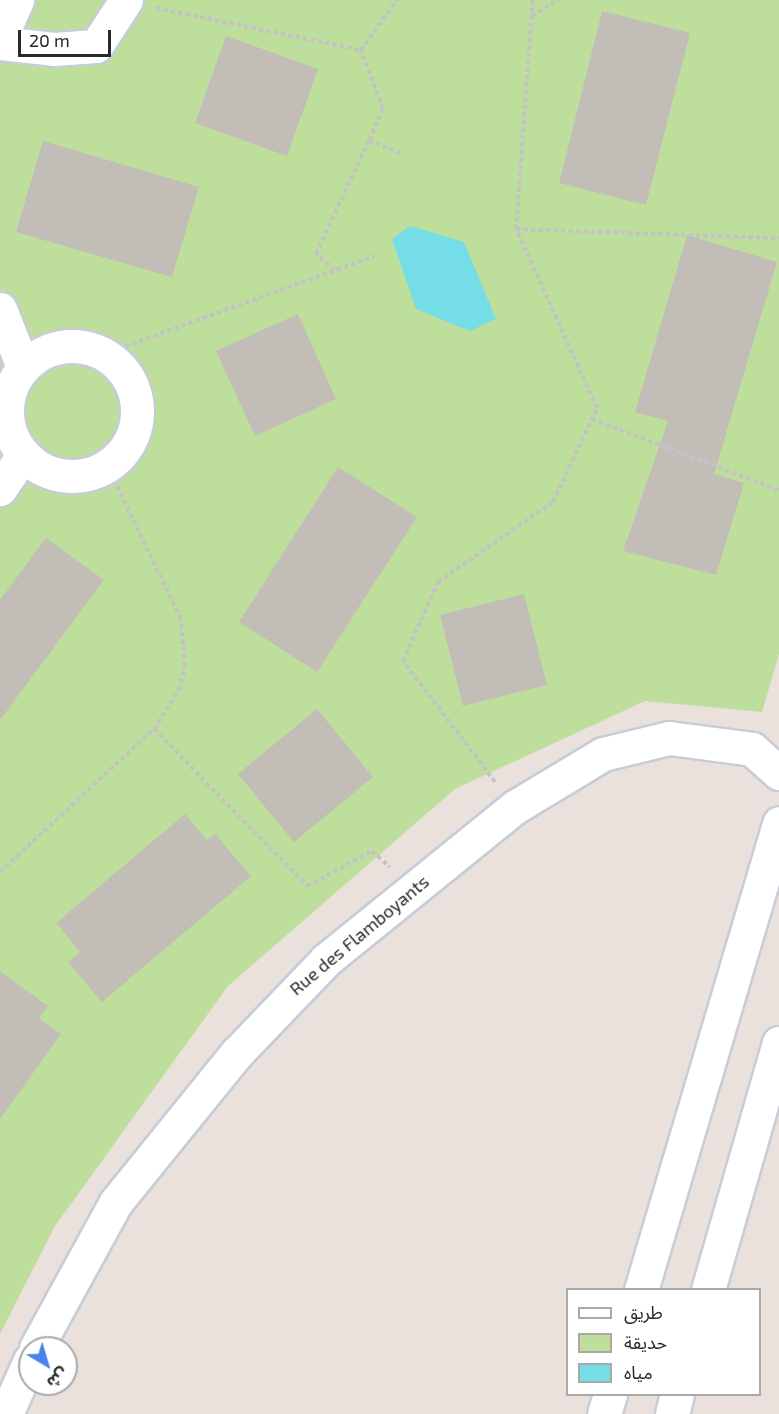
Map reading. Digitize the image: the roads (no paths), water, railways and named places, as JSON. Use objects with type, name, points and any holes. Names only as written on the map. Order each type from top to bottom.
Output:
[{"type":"street","points":[[18,0],[0,41],[54,49],[96,46],[125,1]]},
{"type":"street","points":[[0,309],[23,367]]},
{"type":"street","points":[[61,346],[104,354],[128,377],[137,409],[129,441],[106,465],[64,475],[23,455],[11,435],[6,411],[23,367],[61,346]]},
{"type":"street","points":[[0,489],[23,455]]},
{"type":"street","name":"Rue des Flamboyants","points":[[43,1336],[116,1202],[181,1118],[294,989],[515,807],[564,774],[632,743],[669,738],[765,746],[779,773]]},
{"type":"street","points":[[641,1288],[779,823]]},
{"type":"street","points":[[709,1288],[779,1043]]},
{"type":"street","points":[[6,1414],[18,1387]]},
{"type":"street","points":[[604,1414],[610,1396]]},
{"type":"street","points":[[672,1414],[677,1396]]},
{"type":"water","points":[[410,226],[464,242],[496,319],[470,331],[416,309],[392,239]]}]
